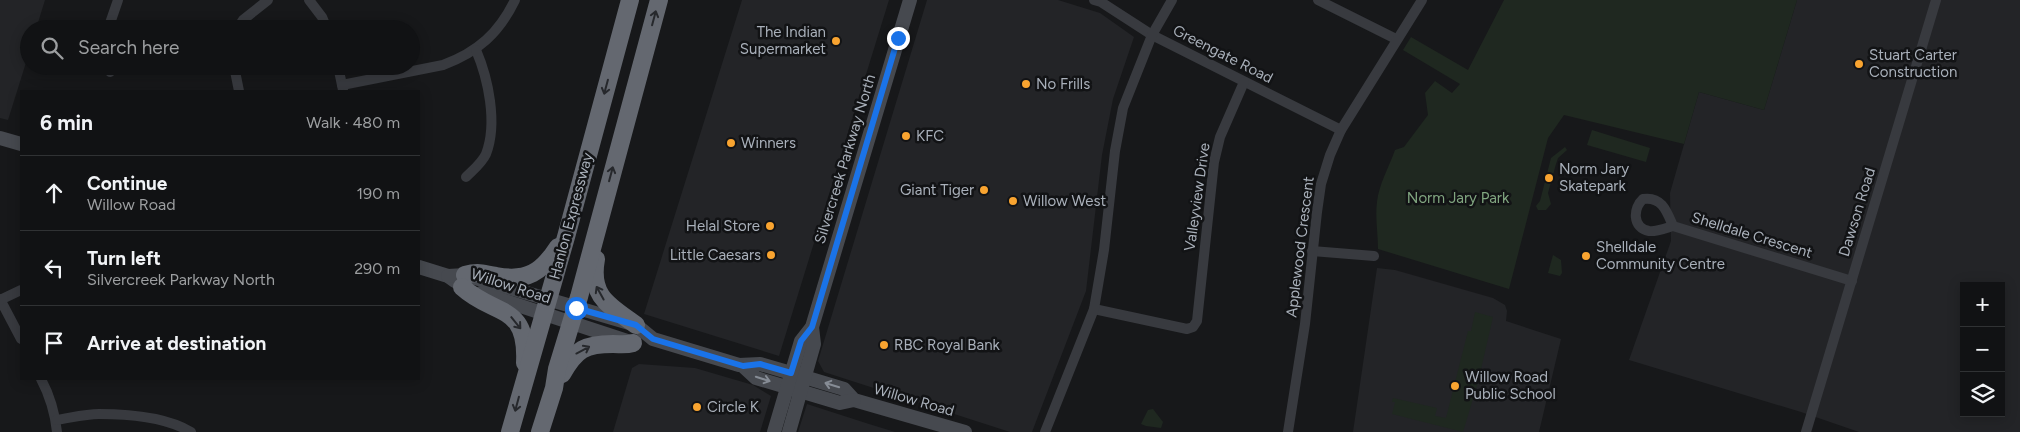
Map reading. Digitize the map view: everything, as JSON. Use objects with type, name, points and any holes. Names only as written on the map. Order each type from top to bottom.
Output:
[{"type":"highway","name":"Hanlon Expressway","points":[[510,432],[524,376],[530,363],[566,237],[630,0]]},
{"type":"highway","name":"Hanlon Expressway","points":[[540,432],[554,388],[557,369],[659,0]]},
{"type":"highway","points":[[554,388],[574,354],[586,346],[626,345],[634,334],[600,296],[594,281],[600,237],[598,221]]},
{"type":"highway","points":[[524,376],[526,348],[523,333],[518,324],[507,313],[472,296],[458,279],[476,272],[498,277],[523,277],[534,273],[549,262],[566,237]]},
{"type":"main road","name":"Silvercreek Parkway North","points":[[774,432],[801,341],[812,327],[910,0]]},
{"type":"main road","points":[[0,138],[20,144]]},
{"type":"main road","name":"Willow Road","points":[[420,267],[743,366],[760,364],[805,377],[844,389],[854,400]]},
{"type":"main road","name":"Silvercreek Parkway North","points":[[789,432],[814,344],[812,327]]},
{"type":"main road","name":"Willow Road","points":[[743,366],[756,378],[840,403],[854,400],[966,432]]},
{"type":"street","points":[[111,20],[118,0]]},
{"type":"street","points":[[243,20],[268,0]]},
{"type":"street","points":[[309,0],[323,20]]},
{"type":"street","points":[[420,70],[443,65],[476,50],[497,30],[515,0]]},
{"type":"street","name":"Greengate Road","points":[[1094,0],[1101,2],[1152,35],[1341,130]]},
{"type":"street","points":[[1045,432],[1094,309],[1104,250],[1114,151],[1123,108],[1152,35],[1172,0]]},
{"type":"street","points":[[1318,0],[1396,39]]},
{"type":"street","name":"Applewood Crescent","points":[[1288,432],[1299,371],[1321,184],[1330,155],[1341,130],[1422,0]]},
{"type":"street","name":"Dawson Road","points":[[1806,432],[1936,0]]},
{"type":"street","points":[[466,178],[482,162],[487,153],[491,126],[490,96],[484,68],[476,50]]},
{"type":"street","points":[[236,75],[239,90]]},
{"type":"street","points":[[340,75],[343,88],[400,75]]},
{"type":"street","name":"Valleyview Drive","points":[[1094,309],[1187,329],[1193,327],[1197,321],[1214,162],[1220,137],[1244,82]]},
{"type":"street","name":"Shelldale Crescent","points":[[1673,226],[1852,281]]},
{"type":"street","points":[[1312,250],[1374,256]]},
{"type":"street","points":[[20,290],[0,299],[20,337]]},
{"type":"street","points":[[42,380],[48,393],[56,420],[56,432]]},
{"type":"street","points":[[56,420],[98,414],[133,416],[158,420],[185,428],[191,432]]},
{"type":"shaded area","points":[[0,0],[45,0],[39,20],[20,20],[20,75],[22,75],[8,120],[0,118]]},
{"type":"shaded area","points":[[742,0],[889,0],[779,356],[644,314]]},
{"type":"shaded area","points":[[927,0],[1058,0],[1100,13],[1134,37],[1113,99],[1102,155],[1086,291],[1032,432],[1010,432],[824,372],[818,361]]},
{"type":"shaded area","points":[[1797,0],[2020,0],[2020,432],[1859,432],[1801,412],[1629,360],[1671,241],[1670,193],[1699,92],[1764,110]]},
{"type":"shaded area","name":"Willow Road Public School","points":[[1377,268],[1395,270],[1493,298],[1505,305],[1507,311],[1506,321],[1561,339],[1539,432],[1353,432]]},
{"type":"shaded area","points":[[639,364],[695,368],[753,385],[771,396],[760,432],[613,432],[632,368]]},
{"type":"shaded area","points":[[807,404],[869,424],[895,432],[798,432]]},
{"type":"green space","name":"Norm Jary Park","points":[[1504,0],[1797,0],[1764,110],[1699,92],[1684,144],[1564,115],[1548,138],[1509,289],[1378,249],[1376,214],[1380,189],[1395,150],[1404,147],[1428,115],[1425,93],[1435,81],[1452,93],[1460,84],[1403,50],[1411,37],[1468,70]]},
{"type":"green space","points":[[1592,130],[1650,148],[1646,162],[1587,145]]},
{"type":"green space","name":"Norm Jary Skatepark","points":[[1565,147],[1567,150],[1558,158],[1548,193],[1551,204],[1546,210],[1538,210],[1536,206],[1540,201],[1551,158]]},
{"type":"green space","points":[[1553,255],[1561,260],[1562,273],[1560,276],[1548,273]]},
{"type":"green space","points":[[1475,312],[1493,317],[1478,382],[1463,432],[1392,414],[1395,402],[1392,402],[1393,398],[1437,408],[1435,416],[1446,418],[1468,331],[1471,331]]},
{"type":"green space","points":[[1153,409],[1163,422],[1161,428],[1141,424],[1148,410]]},
{"type":"place","name":"The Indian Supermarket","points":[[836,41]]},
{"type":"place","name":"Stuart Carter Construction","points":[[1859,64]]},
{"type":"place","name":"No Frills","points":[[1026,84]]},
{"type":"place","name":"KFC","points":[[906,136]]},
{"type":"place","name":"Winners","points":[[731,143]]},
{"type":"place","name":"Norm Jary Skatepark","points":[[1549,178]]},
{"type":"place","name":"Giant Tiger","points":[[984,190]]},
{"type":"place","name":"Willow West","points":[[1013,201]]},
{"type":"place","name":"Helal Store","points":[[770,226]]},
{"type":"place","name":"Little Caesars","points":[[771,255]]},
{"type":"place","name":"Shelldale Community Centre","points":[[1586,256]]},
{"type":"place","name":"RBC Royal Bank","points":[[884,345]]},
{"type":"place","name":"Willow Road Public School","points":[[1455,386]]},
{"type":"place","name":"Circle K","points":[[697,407]]},
{"type":"route","points":[[576,308],[636,325],[653,339],[743,366],[760,364],[791,373],[801,341],[812,327],[898,38]]}]
